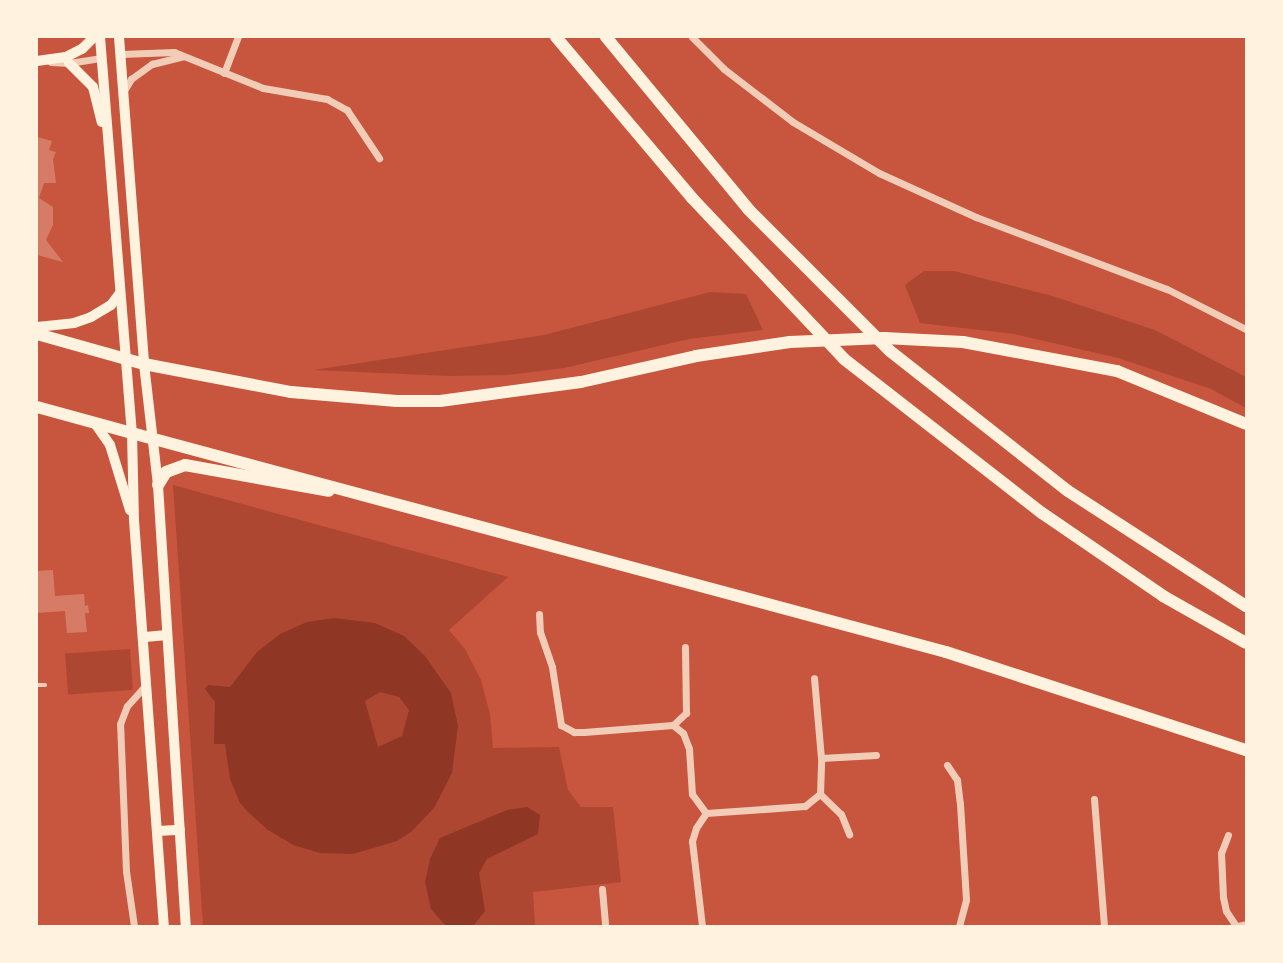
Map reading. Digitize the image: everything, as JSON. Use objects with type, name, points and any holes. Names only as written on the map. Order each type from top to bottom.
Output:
[{"type":"highway","points":[[556,37],[692,198],[845,359],[1042,513],[1163,596],[1246,643]]},
{"type":"highway","points":[[606,37],[749,210],[890,351],[1068,491],[1246,606]]},
{"type":"highway","points":[[37,334],[145,364],[291,392],[397,401],[440,401],[581,382],[696,356],[790,342],[856,338],[921,340],[988,345],[1117,371],[1246,424]]},
{"type":"highway","points":[[37,407],[946,652],[1246,750]]},
{"type":"highway","points":[[158,485],[166,472],[185,465],[293,487],[377,498]]},
{"type":"main road","points":[[37,61],[66,57],[82,49],[94,37]]},
{"type":"main road","points":[[100,37],[132,433],[134,520],[145,637],[164,926]]},
{"type":"main road","points":[[119,37],[145,364],[158,485],[186,926]]},
{"type":"main road","points":[[102,58],[121,54]]},
{"type":"main road","points":[[69,63],[96,94],[111,170]]},
{"type":"main road","points":[[37,327],[74,323],[90,317],[111,305],[120,293]]},
{"type":"main road","points":[[94,422],[110,445],[134,520]]},
{"type":"main road","points":[[145,637],[167,635]]},
{"type":"main road","points":[[158,831],[180,830]]},
{"type":"street","points":[[225,73],[238,37]]},
{"type":"street","points":[[692,37],[724,69],[793,122],[878,173],[976,217],[1167,289],[1246,329]]},
{"type":"street","points":[[121,54],[160,51],[184,56],[263,88],[336,103],[354,119],[379,158]]},
{"type":"street","points":[[125,89],[131,79],[152,64],[184,56]]},
{"type":"street","points":[[37,61],[69,63],[102,58]]},
{"type":"street","points":[[539,614],[540,632],[552,667],[561,725],[574,732],[673,725],[687,713],[685,647]]},
{"type":"street","points":[[814,678],[821,758],[820,794],[841,814],[849,834]]},
{"type":"street","points":[[134,926],[123,837],[120,724],[127,706],[148,682]]},
{"type":"street","points":[[673,725],[687,740],[692,794],[706,813]]},
{"type":"street","points":[[821,758],[876,755]]},
{"type":"street","points":[[947,765],[957,780],[960,804],[967,900],[959,926]]},
{"type":"street","points":[[706,813],[805,806],[820,794]]},
{"type":"street","points":[[1094,799],[1104,926]]},
{"type":"street","points":[[702,926],[692,841],[696,828],[706,813]]},
{"type":"street","points":[[1228,835],[1222,853],[1223,897],[1226,911],[1237,926],[1246,923]]},
{"type":"street","points":[[602,889],[605,926]]},
{"type":"lane","points":[[37,685],[45,685]]},
{"type":"shaded area","points":[[924,271],[954,271],[1056,297],[1155,330],[1246,377],[1246,408],[1211,389],[1118,358],[1014,334],[920,323],[905,285]]},
{"type":"shaded area","points":[[710,292],[746,294],[763,330],[689,339],[564,368],[508,375],[449,376],[313,370],[544,335]]},
{"type":"shaded area","points":[[173,485],[508,577],[449,630],[465,649],[481,680],[490,714],[493,748],[559,747],[568,790],[581,807],[613,807],[621,882],[533,892],[535,926],[203,926]]},
{"type":"shaded area","points":[[334,618],[375,623],[404,636],[425,656],[451,693],[458,726],[452,773],[434,808],[411,832],[397,841],[353,854],[320,853],[293,845],[268,830],[240,803],[230,779],[225,744],[214,744],[215,702],[205,689],[208,685],[230,687],[257,652],[280,634],[307,622]],"holes":[[[380,692],[399,697],[409,710],[402,736],[378,747],[365,701]]]},
{"type":"shaded area","points":[[130,649],[133,690],[68,694],[65,654]]},
{"type":"shaded area","points":[[527,807],[540,815],[538,834],[487,859],[479,873],[485,911],[474,925],[446,926],[431,909],[425,882],[430,859],[440,838],[507,810]]},
{"type":"building","points":[[37,137],[52,141],[49,150],[56,152],[53,159],[56,183],[44,183],[39,198],[53,207],[53,225],[46,240],[63,262],[37,255]]},
{"type":"building","points":[[53,570],[55,596],[84,594],[89,613],[85,613],[87,632],[67,633],[65,611],[37,613],[37,571]]}]
